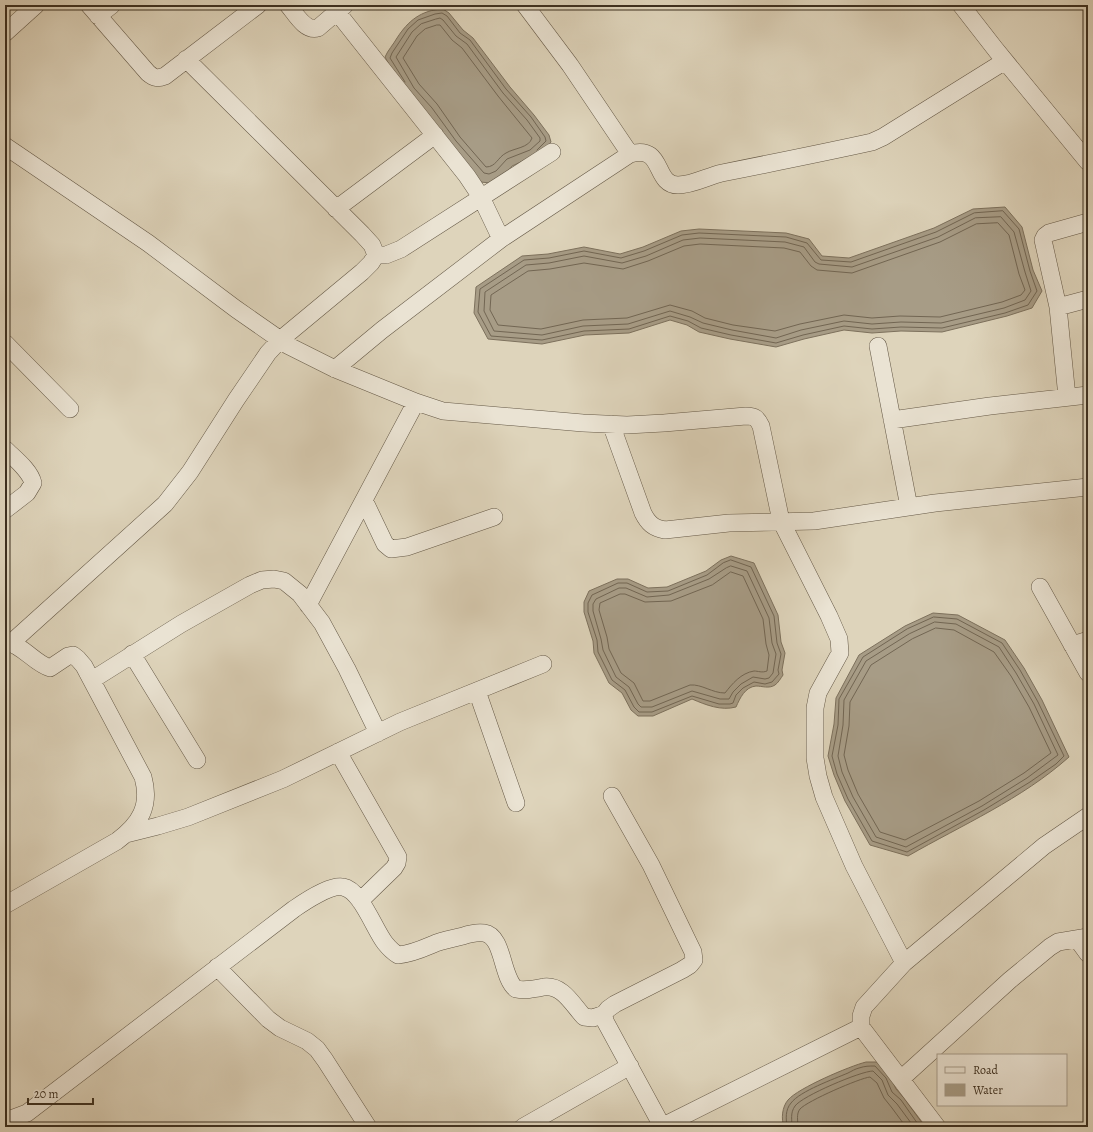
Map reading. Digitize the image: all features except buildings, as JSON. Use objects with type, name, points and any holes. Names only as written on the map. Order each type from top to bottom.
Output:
[{"type":"street","points":[[5,33],[36,5]]},
{"type":"street","points":[[112,5],[93,10],[154,78],[165,76],[258,5]]},
{"type":"street","points":[[288,5],[304,24],[313,30],[318,28],[341,9],[467,176],[481,197],[501,239]]},
{"type":"street","points":[[525,5],[570,65],[630,154]]},
{"type":"street","points":[[961,5],[1088,162]]},
{"type":"street","points":[[5,905],[117,841],[126,834],[139,821],[145,802],[146,788],[143,777],[92,680],[78,659],[73,655],[68,656],[50,668],[22,649],[8,642],[165,504],[190,472],[244,388],[268,354],[280,340],[372,263],[376,255],[372,245],[367,239],[186,59]]},
{"type":"street","points":[[335,369],[382,330],[501,239],[630,154],[646,152],[653,157],[667,180],[676,185],[686,184],[720,173],[872,142],[883,137],[1005,61]]},
{"type":"street","points":[[336,209],[435,135]]},
{"type":"street","points":[[5,146],[148,243],[236,309],[289,346],[335,369],[416,402],[443,410],[583,423],[627,425],[746,416],[754,416],[758,419],[761,426],[781,521],[839,639],[840,653],[818,693],[815,708],[815,758],[824,797],[854,866],[904,963]]},
{"type":"street","points":[[376,255],[386,255],[401,249],[552,152]]},
{"type":"street","points":[[1067,397],[1058,306],[1043,240],[1049,233],[1088,222]]},
{"type":"street","points":[[1058,306],[1088,299]]},
{"type":"street","points":[[5,343],[70,409]]},
{"type":"street","points":[[878,346],[909,507]]},
{"type":"street","points":[[892,420],[990,406],[1088,395]]},
{"type":"street","points":[[308,605],[416,402]]},
{"type":"street","points":[[611,424],[647,521],[652,527],[665,530],[729,523],[814,521],[909,507],[1088,487]]},
{"type":"street","points":[[5,449],[32,478],[33,483],[27,493],[5,510]]},
{"type":"street","points":[[364,500],[386,544],[391,549],[407,547],[494,517]]},
{"type":"street","points":[[92,680],[195,616],[250,585],[262,580],[274,579],[284,581],[300,594],[322,623],[347,669],[378,733]]},
{"type":"street","points":[[1040,587],[1080,642],[1088,672]]},
{"type":"street","points":[[132,654],[197,760]]},
{"type":"street","points":[[126,834],[188,817],[283,779],[400,722],[543,664]]},
{"type":"street","points":[[477,691],[516,803]]},
{"type":"street","points":[[338,752],[398,857],[394,868],[360,901]]},
{"type":"street","points":[[5,1119],[11,1119],[27,1113],[294,909],[319,893],[337,886],[343,886],[354,893],[384,943],[398,955],[406,955],[438,942],[465,935],[483,933],[489,934],[497,945],[510,983],[516,989],[524,990],[548,987],[555,988],[562,991],[584,1017],[593,1018],[604,1014],[615,1004],[682,970],[690,965],[694,960],[693,952],[650,865],[612,796]]},
{"type":"street","points":[[937,1127],[861,1027],[861,1016],[864,1007],[904,963],[1044,846],[1088,816]]},
{"type":"street","points":[[900,1079],[1010,980],[1050,947],[1058,942],[1082,938],[1088,954]]},
{"type":"street","points":[[217,967],[268,1019],[280,1028],[307,1041],[317,1049],[368,1127]]},
{"type":"street","points":[[604,1014],[605,1021],[662,1127],[684,1121],[861,1027]]},
{"type":"street","points":[[523,1127],[630,1066]]},
{"type":"water","points":[[443,9],[449,13],[463,30],[473,38],[549,135],[551,142],[542,152],[512,166],[506,174],[491,183],[480,182],[393,72],[385,57],[406,26],[422,14]]},
{"type":"water","points":[[1005,207],[1022,227],[1033,270],[1042,291],[1032,308],[1007,316],[942,332],[901,331],[872,333],[844,330],[776,347],[699,332],[687,325],[670,320],[629,333],[585,335],[542,344],[488,339],[474,313],[476,287],[522,256],[548,254],[584,247],[620,254],[643,247],[681,231],[699,229],[786,233],[809,239],[822,256],[849,258],[934,228],[973,209]]},
{"type":"water","points":[[731,556],[754,563],[778,615],[781,642],[785,653],[782,670],[783,675],[773,686],[756,686],[749,688],[741,697],[736,707],[719,708],[692,699],[653,716],[638,716],[631,710],[622,693],[609,683],[594,653],[593,641],[584,612],[584,602],[589,591],[617,579],[628,579],[648,588],[667,587],[706,571],[721,560]]},
{"type":"water","points":[[933,613],[958,615],[1005,640],[1024,668],[1042,700],[1069,757],[1032,786],[1012,799],[908,856],[870,845],[845,801],[828,756],[834,724],[836,698],[859,655],[905,626]]},
{"type":"water","points":[[866,1062],[877,1062],[890,1076],[896,1089],[925,1127],[784,1127],[782,1117],[783,1110],[788,1100],[794,1095],[825,1078]]}]
